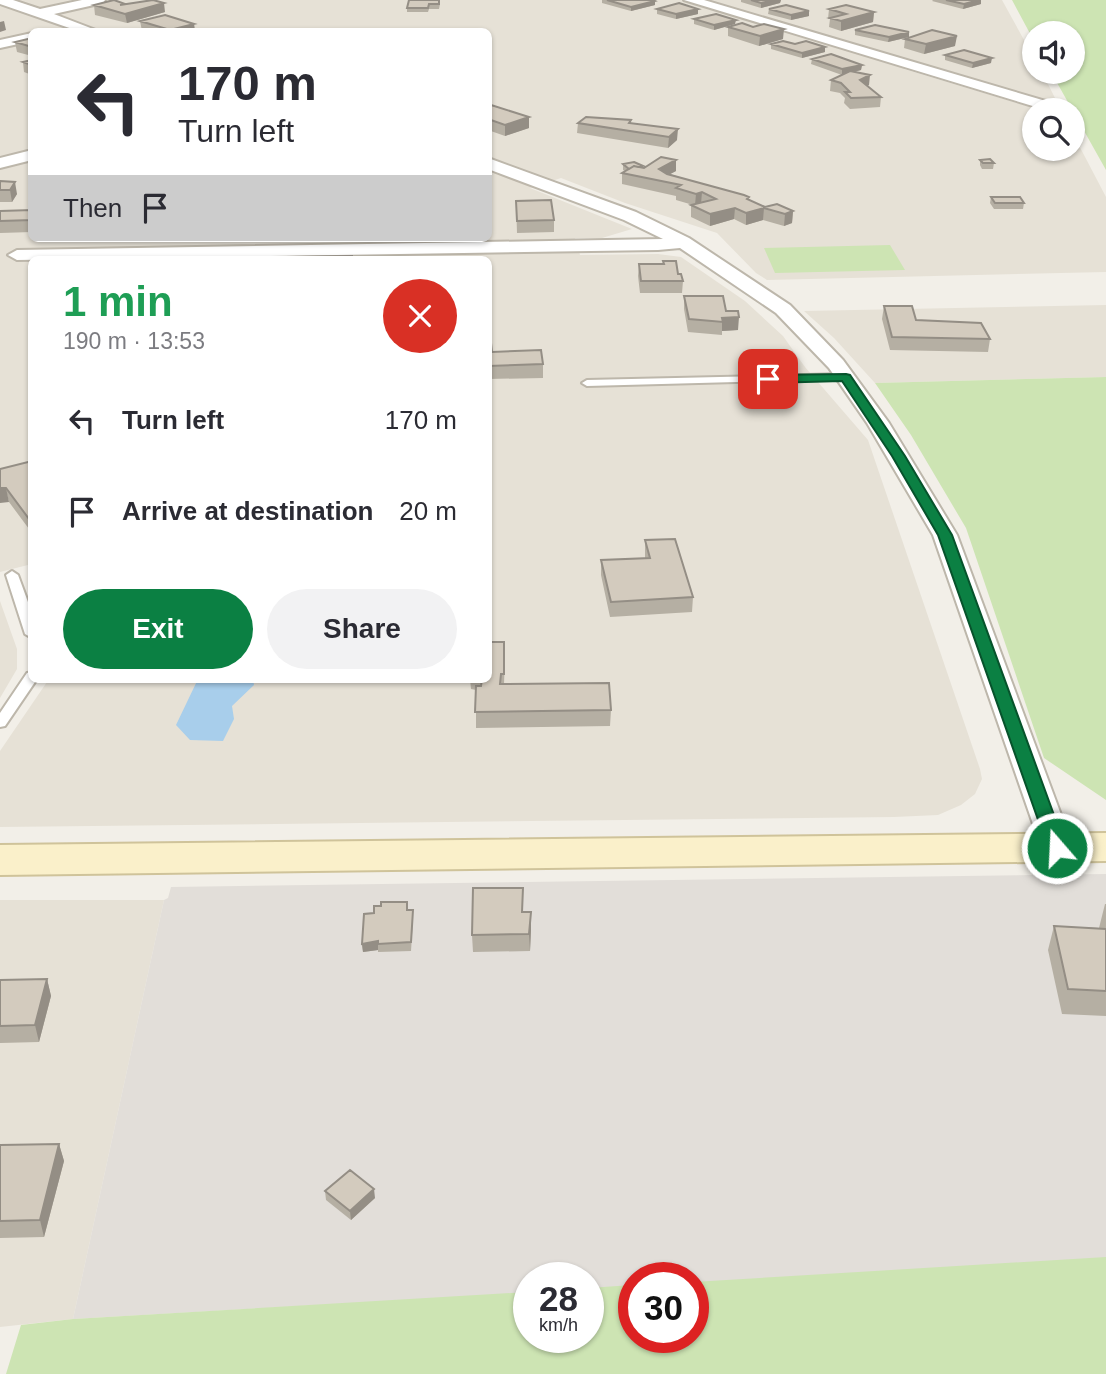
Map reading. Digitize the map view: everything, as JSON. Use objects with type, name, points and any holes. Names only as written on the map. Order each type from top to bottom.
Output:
[{"type":"street","points":[[1,0],[83,28]]},
{"type":"street","points":[[40,13],[99,0]]},
{"type":"street","points":[[690,0],[1022,98]]},
{"type":"street","points":[[70,28],[78,26]]},
{"type":"street","points":[[0,44],[28,38]]},
{"type":"street","points":[[0,163],[28,156]]},
{"type":"street","points":[[492,164],[630,216],[683,242],[783,309],[846,377],[878,424],[945,535],[1057,848]]},
{"type":"street","points":[[17,255],[658,245],[683,242]]},
{"type":"street","points":[[0,860],[1106,847]]},
{"type":"lane","points":[[587,383],[846,377]]},
{"type":"lane","points":[[12,575],[28,622]]},
{"type":"lane","points":[[0,723],[28,682]]},
{"type":"shaded area","points":[[0,0],[1002,0],[1022,36],[1022,84],[1048,84],[1055,98],[1037,98],[920,64],[904,69],[1022,105],[1022,161],[1085,161],[1085,157],[1106,197],[1106,272],[767,280],[756,273],[717,233],[625,203],[561,178],[530,188],[632,229],[602,238],[575,238],[580,255],[658,254],[681,257],[745,301],[783,336],[805,367],[868,440],[980,769],[982,779],[975,794],[961,805],[938,815],[894,817],[0,827],[0,751],[46,683],[492,683],[492,256],[28,256],[28,565],[0,572]]},
{"type":"shaded area","points":[[1106,305],[1106,377],[875,383],[834,338],[804,311]]},
{"type":"shaded area","points":[[0,601],[17,649],[17,669],[0,698]]},
{"type":"shaded area","points":[[1106,874],[1106,1259],[709,1282],[709,1262],[618,1262],[618,1287],[604,1288],[604,1262],[513,1262],[513,1294],[73,1319],[164,900],[168,898],[171,887]]},
{"type":"shaded area","points":[[0,900],[164,900],[73,1319],[0,1327]]},
{"type":"green space","points":[[1012,0],[1106,0],[1106,170],[1085,133],[1085,98],[1066,98],[1058,84],[1085,84],[1085,21],[1023,21]]},
{"type":"green space","points":[[890,245],[905,270],[775,273],[764,248]]},
{"type":"green space","points":[[1106,377],[1106,800],[1044,758],[966,528],[911,435],[875,383]]},
{"type":"green space","points":[[1106,1257],[1106,1374],[6,1374],[21,1325],[73,1319],[513,1293],[513,1353],[604,1353],[604,1287],[618,1286],[618,1353],[709,1353],[709,1281]]},
{"type":"water","points":[[196,683],[254,683],[232,706],[234,719],[223,741],[190,740],[176,725]]},
{"type":"building","points":[[114,0],[125,4],[120,5],[153,0],[164,3],[125,14],[94,5]]},
{"type":"building","points":[[409,0],[439,0],[439,4],[429,4],[428,8],[407,8]]},
{"type":"building","points":[[607,0],[653,0],[655,1],[631,7]]},
{"type":"building","points":[[751,0],[774,0],[761,3]]},
{"type":"building","points":[[946,0],[979,0],[964,4]]},
{"type":"building","points":[[679,3],[698,9],[676,14],[657,9]]},
{"type":"building","points":[[786,5],[809,11],[791,15],[769,9]]},
{"type":"building","points":[[846,5],[874,12],[841,21],[830,18],[846,14],[829,9]]},
{"type":"building","points":[[716,14],[736,20],[714,25],[694,19]]},
{"type":"building","points":[[165,15],[194,24],[163,28],[140,21]]},
{"type":"building","points":[[742,23],[753,27],[764,24],[784,29],[760,36],[728,27]]},
{"type":"building","points":[[875,25],[909,32],[889,37],[855,30]]},
{"type":"building","points":[[932,30],[957,36],[926,44],[905,39]]},
{"type":"building","points":[[28,39],[28,46],[15,42]]},
{"type":"building","points":[[783,41],[795,44],[806,41],[825,47],[802,53],[771,44]]},
{"type":"building","points":[[964,50],[992,58],[973,63],[945,55]]},
{"type":"building","points":[[831,54],[862,65],[842,69],[812,59]]},
{"type":"building","points":[[850,71],[870,75],[860,80],[881,97],[851,98],[845,92],[850,92],[841,83],[831,80]]},
{"type":"building","points":[[492,105],[529,117],[505,125],[492,120]]},
{"type":"building","points":[[586,117],[631,120],[629,123],[678,129],[669,137],[578,123]]},
{"type":"building","points":[[661,157],[676,160],[659,169],[667,174],[744,195],[765,207],[777,204],[793,211],[785,214],[764,208],[746,213],[735,208],[710,214],[691,205],[716,199],[702,192],[696,194],[676,188],[681,185],[622,173],[634,166],[644,168]]},
{"type":"building","points":[[990,159],[994,163],[983,163],[980,160]]},
{"type":"building","points":[[634,162],[643,166],[629,169],[623,164]]},
{"type":"building","points":[[0,181],[15,182],[10,190],[0,190]]},
{"type":"building","points":[[991,197],[1020,197],[1024,203],[995,203]]},
{"type":"building","points":[[551,200],[554,220],[517,221],[516,201]]},
{"type":"building","points":[[28,210],[28,220],[0,221],[0,211]]},
{"type":"building","points":[[663,261],[676,261],[678,274],[681,274],[683,281],[641,281],[639,264],[664,264]]},
{"type":"building","points":[[684,296],[723,296],[726,311],[738,311],[739,317],[722,318],[723,322],[689,319]]},
{"type":"building","points":[[884,306],[912,306],[916,320],[981,323],[990,339],[892,337]]},
{"type":"building","points":[[541,350],[543,364],[492,366],[492,352]]},
{"type":"building","points":[[28,462],[28,518],[6,488],[0,488],[0,469]]},
{"type":"building","points":[[675,539],[693,597],[611,602],[601,560],[650,558],[645,540]]},
{"type":"building","points":[[492,642],[504,642],[504,674],[501,674],[500,684],[609,683],[611,710],[475,712],[476,686],[481,686],[481,683],[492,683]]},
{"type":"building","points":[[473,888],[523,888],[522,912],[531,912],[529,934],[472,935]]},
{"type":"building","points":[[381,902],[407,902],[407,910],[413,910],[411,942],[378,944],[378,941],[362,944],[364,914],[374,913],[374,906],[381,906]]},
{"type":"building","points":[[1054,926],[1106,929],[1106,991],[1068,989]]},
{"type":"building","points":[[47,979],[35,1025],[0,1026],[0,980]]},
{"type":"building","points":[[59,1144],[40,1220],[0,1221],[0,1145]]},
{"type":"building","points":[[350,1170],[374,1189],[350,1211],[325,1191]]},
{"type":"route","points":[[768,379],[846,377],[898,456],[945,535],[1057,848]]}]
